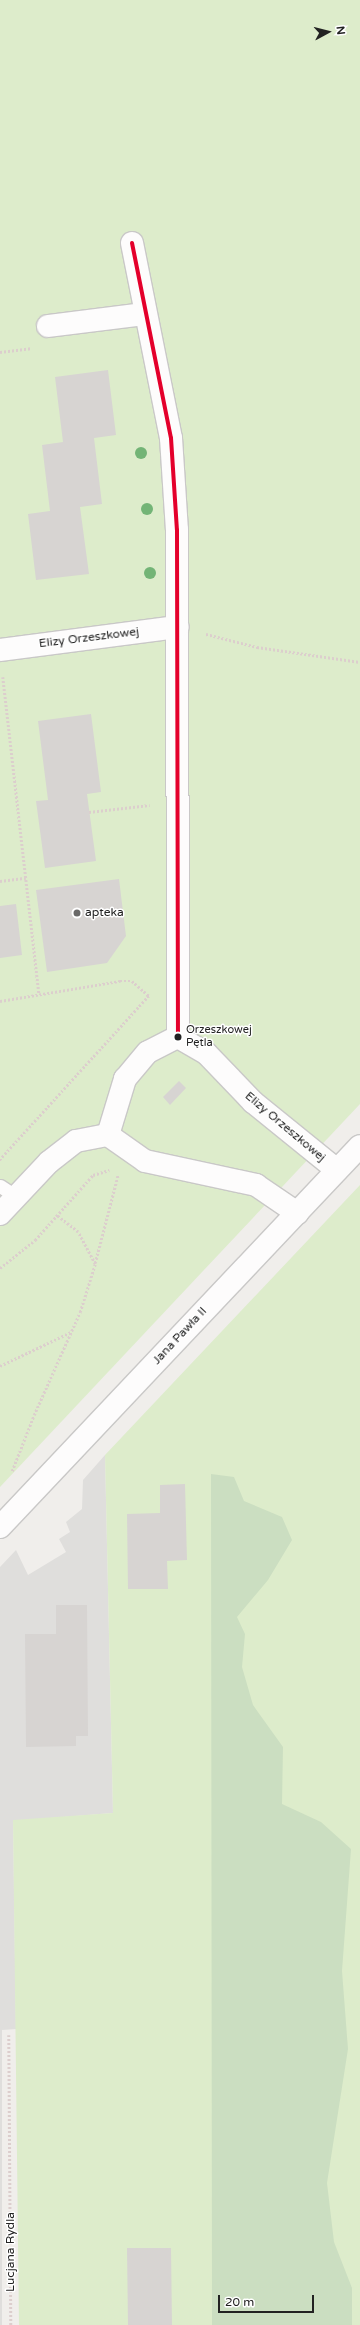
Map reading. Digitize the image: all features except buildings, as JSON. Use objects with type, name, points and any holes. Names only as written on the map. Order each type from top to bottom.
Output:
[{"type":"street","points":[[108,1135],[125,1078],[148,1052],[178,1037],[177,530],[171,438],[132,243]]},
{"type":"street","points":[[48,326],[145,314]]},
{"type":"street","name":"Elizy Orzeszkowej","points":[[0,650],[178,627]]},
{"type":"street","name":"Elizy Orzeszkowej","points":[[178,1037],[206,1053],[253,1102],[337,1170]]},
{"type":"street","points":[[0,1214],[9,1192],[76,1141],[108,1135],[145,1161],[256,1185],[297,1213]]},
{"type":"street","name":"Jana Pawła II","points":[[0,1527],[337,1170],[359,1150]]},
{"type":"path","points":[[178,627],[257,647],[360,662]]},
{"type":"path","points":[[3,675],[39,993]]},
{"type":"path","points":[[89,812],[152,804]]},
{"type":"path","points":[[0,881],[26,878]]},
{"type":"path","points":[[0,1000],[39,993],[132,981],[149,996],[0,1160]]},
{"type":"path","points":[[0,1268],[35,1240],[93,1175],[107,1169],[119,1172],[95,1264],[71,1332],[34,1415],[11,1473]]},
{"type":"path","points":[[56,1215],[78,1232],[95,1264]]},
{"type":"path","points":[[0,1366],[71,1332]]},
{"type":"path","name":"Lucjana Rydla","points":[[9,2035],[12,2325]]},
{"type":"shaded area","points":[[105,1455],[113,1813],[13,1821],[16,2029],[2,2030],[2,2325],[0,2325],[0,1567],[16,1550],[28,1575],[66,1552],[59,1539],[70,1532],[66,1522],[82,1509],[83,1480]]},
{"type":"green space","points":[[0,0],[360,0],[360,1104],[0,1487]]},
{"type":"green space","points":[[360,1185],[360,2325],[19,2325],[13,1820],[113,1813],[105,1455]]},
{"type":"green space","points":[[211,1474],[234,1477],[244,1501],[282,1517],[292,1540],[268,1580],[237,1617],[245,1634],[242,1667],[253,1705],[283,1747],[282,1804],[321,1822],[351,1849],[342,1971],[348,2049],[327,2183],[334,2242],[352,2288],[352,2325],[212,2325]]},
{"type":"transit line","points":[[132,243],[171,438],[177,530],[178,1037]]},
{"type":"place","name":"apteka","points":[[77,913]]},
{"type":"place","name":"Orzeszkowej Pętla","points":[[178,1037]]}]
